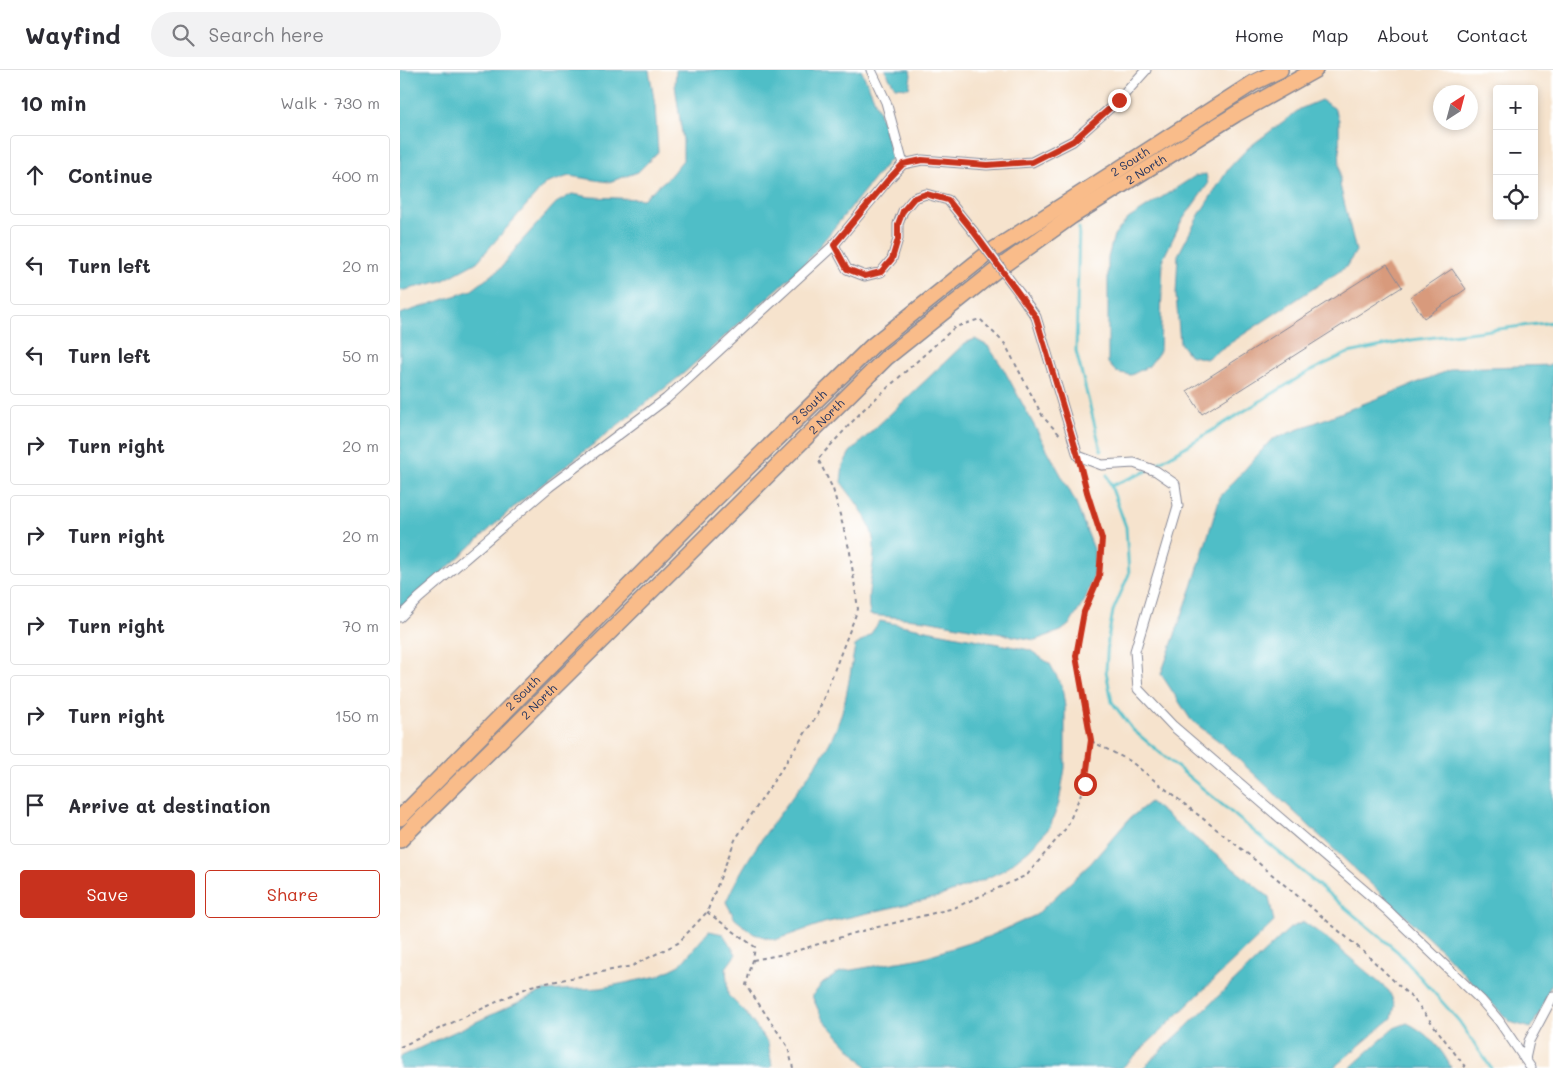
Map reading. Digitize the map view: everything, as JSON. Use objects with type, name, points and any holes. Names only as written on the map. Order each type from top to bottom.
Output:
[{"type":"highway","name":"2 South","points":[[400,818],[705,509],[872,346],[987,254],[1245,89],[1280,70]]},
{"type":"highway","name":"2 North","points":[[400,840],[886,358],[994,271],[1072,216],[1236,114],[1315,70]]},
{"type":"street","points":[[870,70],[886,102],[903,164]]},
{"type":"street","points":[[400,617],[419,598],[550,487],[666,399],[834,245],[903,164],[922,160],[987,165],[1032,162],[1073,141],[1119,100],[1146,70]]},
{"type":"street","points":[[834,245],[847,269],[865,276],[881,272],[892,259],[898,239],[898,224],[903,211],[914,198],[926,194],[948,200],[1036,317],[1078,456],[1102,465],[1134,463],[1156,471],[1175,484],[1178,506],[1135,651],[1138,689],[1172,726],[1400,922],[1482,1000],[1499,1021],[1531,1068]]},
{"type":"street","points":[[1525,1059],[1529,1041],[1553,996]]},
{"type":"path","points":[[400,1047],[531,986],[632,966],[678,944],[707,912],[735,840],[817,715],[858,609],[850,552],[833,490],[818,459],[864,409],[955,328],[980,319],[1005,344],[1043,417],[1078,456],[1102,539],[1099,577],[1084,612],[1076,656],[1091,740],[1085,784],[1067,827],[1027,874],[954,908],[858,932],[789,953],[753,960]]},
{"type":"path","points":[[1091,740],[1130,761],[1249,855],[1364,952],[1416,1002],[1466,1068]]},
{"type":"path","points":[[707,912],[755,946],[746,985],[788,1047],[793,1068]]},
{"type":"water","points":[[400,70],[649,70],[655,105],[658,152],[638,172],[609,182],[569,176],[545,184],[477,262],[442,281],[400,291]]},
{"type":"water","points":[[676,70],[861,70],[879,113],[891,158],[803,266],[684,373],[516,505],[400,611],[400,314],[472,290],[501,268],[519,244],[556,203],[572,194],[590,197],[643,199],[669,177],[683,160],[683,141],[675,85]]},
{"type":"water","points":[[885,70],[910,70],[909,88],[895,87]]},
{"type":"water","points":[[1321,100],[1334,108],[1339,120],[1340,185],[1356,251],[1346,267],[1206,359],[1189,355],[1180,343],[1176,295],[1178,255],[1199,215],[1229,168],[1248,148],[1300,109]]},
{"type":"water","points":[[1206,174],[1208,184],[1181,222],[1163,259],[1160,351],[1149,366],[1131,375],[1116,372],[1108,363],[1108,258],[1114,235],[1128,219],[1195,176]]},
{"type":"water","points":[[975,339],[988,346],[1003,368],[1074,499],[1094,549],[1094,575],[1085,600],[1070,624],[1061,631],[1035,640],[926,620],[870,615],[869,589],[874,555],[873,536],[862,511],[841,482],[843,465],[850,452],[965,343]]},
{"type":"water","points":[[1553,365],[1553,979],[1541,1010],[1531,1028],[1510,1022],[1442,951],[1220,742],[1191,720],[1161,674],[1192,587],[1220,497],[1271,440],[1455,368]]},
{"type":"water","points":[[880,621],[1030,650],[1050,664],[1062,686],[1065,707],[1065,768],[1059,803],[1050,827],[1030,849],[1004,870],[938,897],[824,923],[775,940],[754,934],[735,919],[726,902],[754,851],[830,742],[840,719],[849,683],[855,646],[869,636]]},
{"type":"water","points":[[1150,802],[1269,897],[1274,922],[1122,1068],[868,1068],[822,1018],[812,996],[822,984],[840,972],[921,958],[988,937],[1036,915],[1091,863],[1130,818]]},
{"type":"water","points":[[1304,922],[1329,940],[1389,991],[1395,1005],[1392,1018],[1333,1068],[1143,1068],[1290,928]]},
{"type":"water","points":[[709,931],[723,934],[736,954],[726,968],[728,995],[745,1012],[768,1043],[772,1066],[770,1068],[400,1068],[400,1057],[543,991],[601,988],[658,976],[680,965]]},
{"type":"water","points":[[1407,1023],[1414,1026],[1433,1041],[1451,1068],[1350,1068],[1394,1028]]},
{"type":"building","points":[[1387,264],[1402,287],[1202,414],[1187,391]]},
{"type":"building","points":[[1452,269],[1466,289],[1424,318],[1410,297]]},
{"type":"waterway","points":[[1079,228],[1076,351],[1101,450]]},
{"type":"waterway","points":[[1152,467],[1308,372],[1348,353],[1412,340],[1553,322]]},
{"type":"waterway","points":[[1111,486],[1147,471]]},
{"type":"waterway","points":[[1107,475],[1126,527],[1129,574],[1113,611],[1108,639],[1106,671],[1112,702],[1133,730],[1398,952],[1459,1021],[1491,1068]]},
{"type":"route","points":[[1085,784],[1091,740],[1076,656],[1084,612],[1099,577],[1102,539],[1036,317],[948,200],[926,194],[914,198],[903,211],[898,224],[898,239],[892,259],[881,272],[865,276],[847,269],[834,245],[903,164],[922,160],[987,165],[1032,162],[1073,141],[1119,100]]}]
